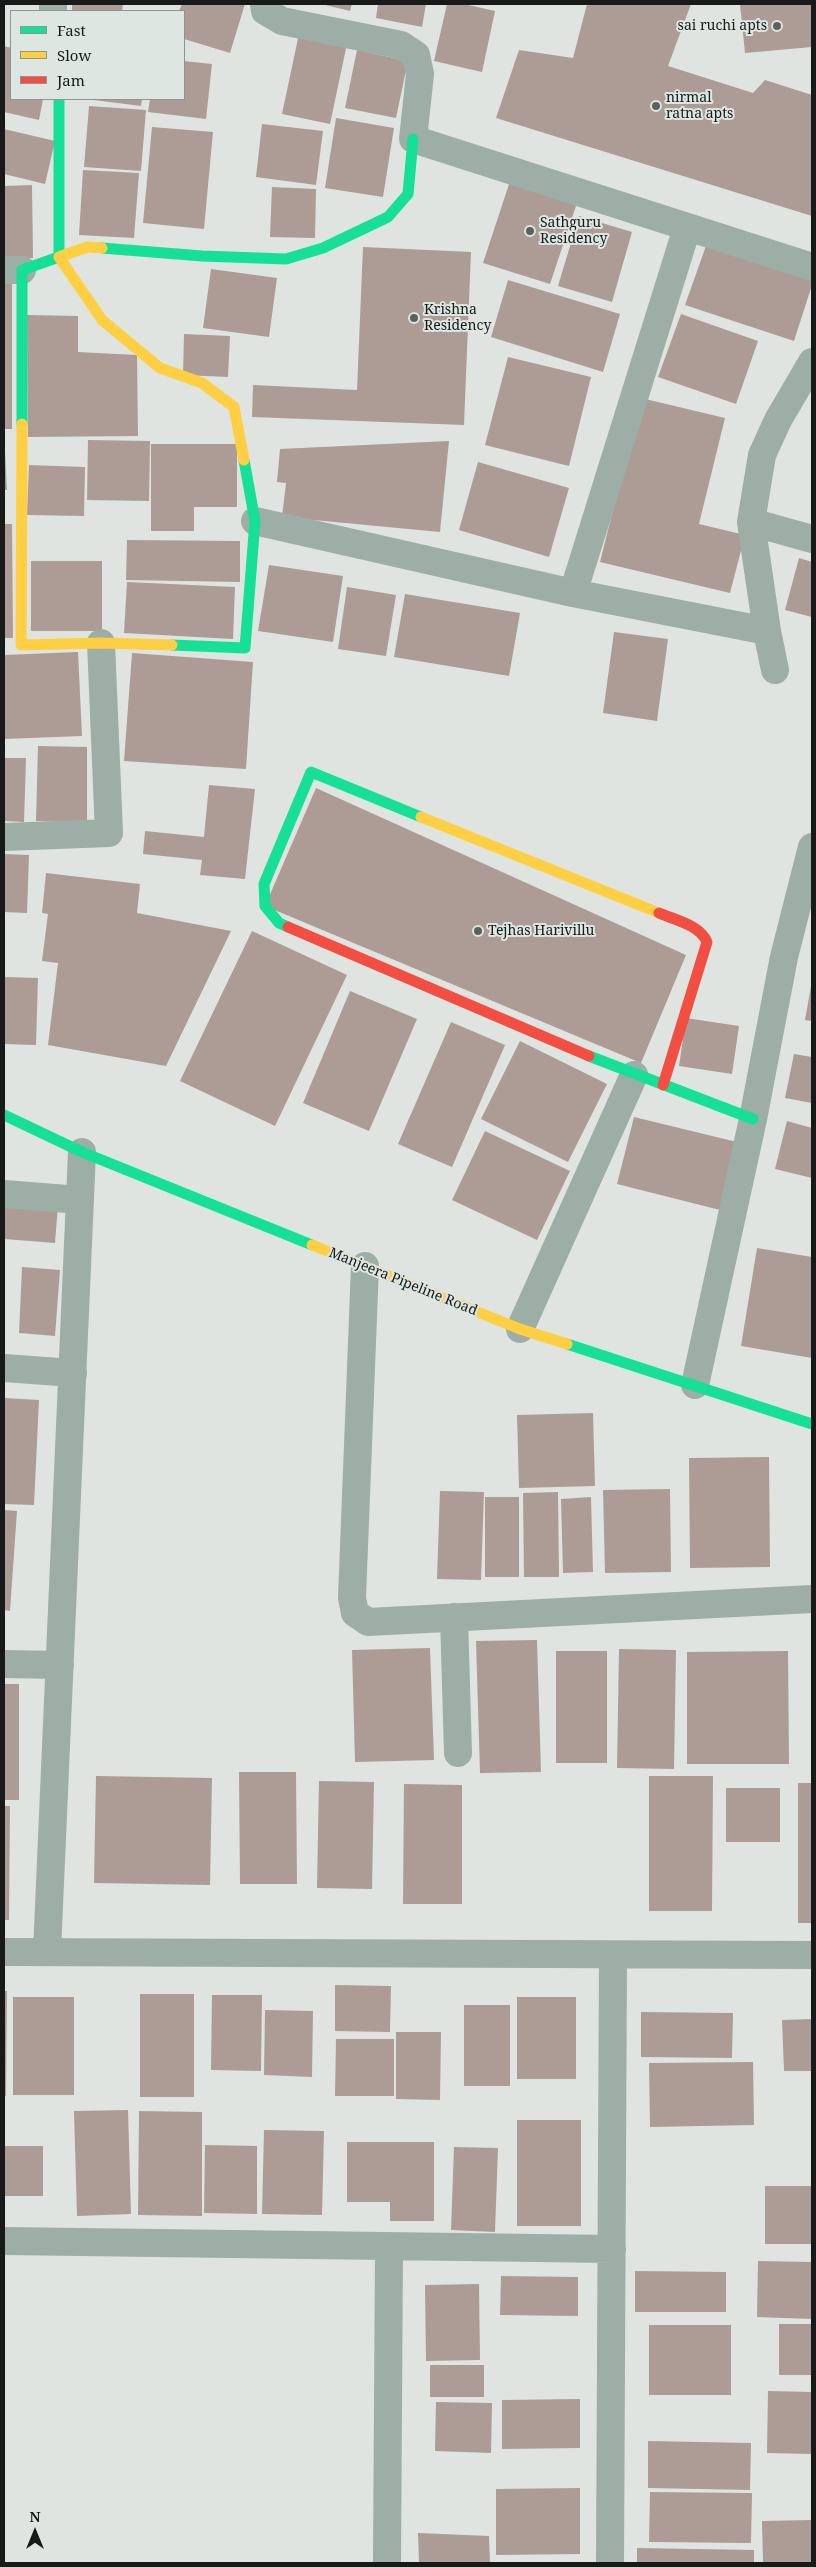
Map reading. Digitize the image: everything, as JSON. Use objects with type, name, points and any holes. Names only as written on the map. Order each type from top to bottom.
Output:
[{"type":"street","points":[[59,100],[59,258],[102,320],[160,368],[202,383],[234,407],[255,521],[245,648],[101,642],[20,645],[13,270],[59,258],[87,247],[202,256],[286,259],[323,248],[388,217],[408,194],[420,74],[416,55],[401,45],[282,21],[265,11],[264,4]]},
{"type":"street","points":[[413,139],[812,267]]},
{"type":"street","points":[[573,593],[687,228]]},
{"type":"street","points":[[775,670],[767,631],[751,522],[762,455],[778,420],[812,362]]},
{"type":"street","points":[[255,521],[573,593],[767,631]]},
{"type":"street","points":[[751,522],[812,539]]},
{"type":"street","points":[[4,837],[109,833],[101,642]]},
{"type":"street","points":[[663,1085],[707,942],[704,934],[693,927],[311,772],[264,884],[265,906],[279,923],[634,1075],[753,1120]]},
{"type":"street","points":[[695,1385],[753,1120],[784,957],[812,847]]},
{"type":"street","points":[[520,1329],[634,1075]]},
{"type":"street","name":"Manjeera Pipeline Road","points":[[4,1115],[82,1152],[520,1329],[812,1424]]},
{"type":"street","points":[[47,1952],[82,1152]]},
{"type":"street","points":[[4,1194],[80,1200]]},
{"type":"street","points":[[365,1266],[352,1598],[356,1613],[368,1622],[812,1599]]},
{"type":"street","points":[[4,1368],[73,1373]]},
{"type":"street","points":[[454,1617],[458,1753]]},
{"type":"street","points":[[4,1664],[60,1665]]},
{"type":"street","points":[[4,1952],[812,1955]]},
{"type":"street","points":[[610,2563],[613,1955]]},
{"type":"street","points":[[4,2241],[390,2247],[612,2248]]},
{"type":"street","points":[[387,2563],[390,2247]]},
{"type":"building","points":[[72,4],[123,4],[122,10],[72,10]]},
{"type":"building","points":[[182,4],[245,4],[230,53],[185,39],[185,10],[179,10]]},
{"type":"building","points":[[321,4],[352,4],[350,11]]},
{"type":"building","points":[[378,4],[426,4],[422,27],[376,18]]},
{"type":"building","points":[[447,4],[464,4],[495,11],[482,72],[434,61]]},
{"type":"building","name":"nirmal ratna apts","points":[[587,4],[691,4],[668,66],[753,93],[765,80],[812,95],[812,216],[496,118],[519,50],[573,58]]},
{"type":"building","name":"sai ruchi apts","points":[[740,4],[812,4],[812,47],[745,53]]},
{"type":"building","points":[[300,29],[348,39],[330,124],[282,114]]},
{"type":"building","points":[[4,46],[10,48],[10,100],[43,100],[39,120],[4,112]]},
{"type":"building","points":[[357,50],[408,61],[396,118],[345,108]]},
{"type":"building","points":[[185,61],[212,64],[206,119],[148,112],[150,100],[185,100]]},
{"type":"building","points":[[94,100],[142,100],[141,106]]},
{"type":"building","points":[[89,106],[146,110],[141,171],[84,167]]},
{"type":"building","points":[[336,118],[394,128],[383,197],[325,188]]},
{"type":"building","points":[[262,124],[323,131],[316,185],[256,177]]},
{"type":"building","points":[[152,127],[213,132],[204,229],[143,223]]},
{"type":"building","points":[[4,129],[55,141],[45,184],[4,174]]},
{"type":"building","points":[[83,170],[139,173],[134,238],[79,235]]},
{"type":"building","name":"Sathguru Residency","points":[[511,178],[578,200],[550,284],[483,263]]},
{"type":"building","points":[[32,185],[33,258],[4,259],[4,186]]},
{"type":"building","points":[[272,187],[316,189],[315,238],[270,237]]},
{"type":"building","points":[[579,216],[632,232],[612,302],[558,286]]},
{"type":"building","points":[[707,243],[812,278],[812,285],[794,341],[685,305]]},
{"type":"building","name":"Krishna Residency","points":[[363,247],[471,252],[464,425],[252,417],[253,385],[357,390]]},
{"type":"building","points":[[211,269],[277,278],[269,337],[203,328]]},
{"type":"building","points":[[4,275],[12,275],[12,429],[4,429]]},
{"type":"building","points":[[508,280],[620,314],[603,372],[491,337]]},
{"type":"building","points":[[681,314],[758,341],[736,404],[658,377]]},
{"type":"building","points":[[27,315],[78,316],[78,352],[137,355],[138,436],[28,437]]},
{"type":"building","points":[[184,334],[230,336],[228,377],[183,375]]},
{"type":"building","points":[[508,357],[591,377],[569,466],[485,445]]},
{"type":"building","points":[[641,398],[725,418],[699,524],[745,535],[730,593],[600,562]]},
{"type":"building","points":[[88,440],[150,441],[149,501],[87,500]]},
{"type":"building","points":[[449,441],[440,532],[282,517],[286,483],[277,482],[280,449]]},
{"type":"building","points":[[151,444],[237,444],[237,507],[194,507],[194,531],[151,531]]},
{"type":"building","points":[[5,452],[7,490],[4,490]]},
{"type":"building","points":[[478,462],[569,488],[549,557],[459,530]]},
{"type":"building","points":[[29,465],[85,467],[84,516],[27,515]]},
{"type":"building","points":[[4,524],[12,524],[13,638],[4,638]]},
{"type":"building","points":[[127,540],[240,541],[240,582],[126,580]]},
{"type":"building","points":[[799,558],[812,562],[812,617],[785,610]]},
{"type":"building","points":[[31,561],[102,561],[102,631],[31,631]]},
{"type":"building","points":[[269,565],[343,576],[333,642],[258,631]]},
{"type":"building","points":[[127,582],[235,587],[233,639],[124,633]]},
{"type":"building","points":[[347,587],[396,595],[386,656],[338,649]]},
{"type":"building","points":[[405,594],[520,613],[509,676],[394,657]]},
{"type":"building","points":[[614,632],[668,639],[657,721],[603,713]]},
{"type":"building","points":[[78,652],[82,736],[4,739],[4,655]]},
{"type":"building","points":[[132,653],[253,662],[246,769],[124,761]]},
{"type":"building","points":[[38,746],[87,747],[87,822],[36,821]]},
{"type":"building","points":[[4,758],[26,758],[24,822],[4,821]]},
{"type":"building","points":[[209,785],[255,789],[245,879],[200,875],[202,860],[143,854],[145,831],[204,837]]},
{"type":"building","name":"Tejhas Harivillu","points":[[316,788],[686,955],[641,1063],[265,906]]},
{"type":"building","points":[[4,854],[29,855],[27,913],[4,912]]},
{"type":"building","points":[[46,873],[140,884],[137,913],[231,931],[166,1066],[48,1045],[58,963],[42,961],[48,914],[42,913]]},
{"type":"building","points":[[252,931],[347,975],[275,1126],[180,1081]]},
{"type":"building","points":[[4,977],[38,978],[36,1045],[4,1044]]},
{"type":"building","points":[[812,986],[812,1021],[805,1020]]},
{"type":"building","points":[[350,991],[417,1019],[369,1131],[303,1103]]},
{"type":"building","points":[[686,1018],[739,1026],[732,1074],[679,1066]]},
{"type":"building","points":[[451,1022],[505,1045],[452,1167],[398,1144]]},
{"type":"building","points":[[520,1041],[607,1084],[568,1162],[481,1119]]},
{"type":"building","points":[[794,1054],[812,1057],[812,1103],[785,1098]]},
{"type":"building","points":[[634,1117],[741,1143],[724,1211],[617,1184]]},
{"type":"building","points":[[787,1121],[812,1128],[812,1178],[775,1169]]},
{"type":"building","points":[[485,1131],[570,1171],[537,1240],[452,1200]]},
{"type":"building","points":[[4,1200],[58,1205],[55,1243],[4,1239]]},
{"type":"building","points":[[757,1248],[812,1257],[812,1358],[741,1346]]},
{"type":"building","points":[[22,1267],[60,1270],[55,1336],[19,1333]]},
{"type":"building","points":[[4,1398],[39,1400],[34,1505],[4,1504]]},
{"type":"building","points":[[593,1413],[595,1486],[519,1488],[517,1415]]},
{"type":"building","points":[[769,1457],[770,1567],[690,1568],[689,1458]]},
{"type":"building","points":[[670,1489],[671,1572],[605,1573],[603,1490]]},
{"type":"building","points":[[440,1491],[484,1492],[481,1580],[437,1579]]},
{"type":"building","points":[[558,1492],[559,1577],[524,1577],[523,1493]]},
{"type":"building","points":[[485,1497],[519,1497],[519,1577],[485,1577]]},
{"type":"building","points":[[591,1497],[593,1572],[563,1573],[561,1499]]},
{"type":"building","points":[[4,1510],[17,1511],[10,1611],[4,1610]]},
{"type":"building","points":[[537,1640],[541,1772],[480,1773],[476,1641]]},
{"type":"building","points":[[430,1648],[434,1760],[355,1762],[352,1650]]},
{"type":"building","points":[[619,1649],[676,1650],[674,1769],[617,1768]]},
{"type":"building","points":[[556,1651],[607,1651],[607,1763],[556,1763]]},
{"type":"building","points":[[788,1651],[789,1764],[687,1764],[687,1652]]},
{"type":"building","points":[[4,1684],[19,1684],[19,1800],[4,1800]]},
{"type":"building","points":[[239,1772],[296,1772],[297,1884],[240,1884]]},
{"type":"building","points":[[96,1776],[212,1778],[210,1885],[94,1883]]},
{"type":"building","points":[[649,1776],[713,1776],[712,1911],[649,1911]]},
{"type":"building","points":[[319,1781],[374,1782],[372,1889],[317,1888]]},
{"type":"building","points":[[798,1783],[812,1783],[812,1923],[798,1923]]},
{"type":"building","points":[[404,1784],[462,1785],[462,1904],[403,1904]]},
{"type":"building","points":[[726,1788],[780,1788],[780,1842],[726,1842]]},
{"type":"building","points":[[4,1806],[10,1806],[9,1920],[4,1920]]},
{"type":"building","points":[[335,1985],[391,1986],[390,2032],[335,2031]]},
{"type":"building","points":[[4,1991],[7,1991],[6,2096],[4,2096]]},
{"type":"building","points":[[140,1994],[194,1994],[194,2097],[140,2097]]},
{"type":"building","points":[[212,1995],[262,1995],[261,2071],[211,2070]]},
{"type":"building","points":[[13,1997],[74,1997],[74,2095],[13,2095]]},
{"type":"building","points":[[517,1997],[576,1997],[576,2079],[517,2079]]},
{"type":"building","points":[[464,2005],[510,2005],[510,2086],[464,2086]]},
{"type":"building","points":[[265,2010],[313,2011],[312,2077],[264,2075]]},
{"type":"building","points":[[641,2012],[733,2013],[732,2058],[641,2057]]},
{"type":"building","points":[[812,2019],[812,2071],[784,2071],[782,2020]]},
{"type":"building","points":[[396,2032],[441,2032],[440,2100],[396,2099]]},
{"type":"building","points":[[336,2039],[394,2039],[394,2096],[335,2096]]},
{"type":"building","points":[[753,2062],[754,2125],[650,2127],[649,2063]]},
{"type":"building","points":[[128,2110],[131,2214],[77,2216],[74,2111]]},
{"type":"building","points":[[139,2111],[202,2112],[202,2216],[138,2215]]},
{"type":"building","points":[[517,2120],[581,2120],[581,2226],[517,2226]]},
{"type":"building","points":[[264,2130],[324,2131],[322,2215],[262,2214]]},
{"type":"building","points":[[347,2142],[434,2142],[434,2221],[390,2221],[390,2202],[347,2202]]},
{"type":"building","points":[[205,2145],[257,2146],[257,2214],[204,2213]]},
{"type":"building","points":[[4,2146],[43,2146],[43,2196],[4,2196]]},
{"type":"building","points":[[454,2147],[498,2148],[495,2232],[451,2230]]},
{"type":"building","points":[[765,2186],[812,2186],[812,2244],[765,2244]]},
{"type":"building","points":[[758,2261],[812,2262],[812,2319],[757,2317]]},
{"type":"building","points":[[635,2271],[726,2272],[726,2312],[635,2312]]},
{"type":"building","points":[[501,2276],[578,2277],[578,2316],[500,2315]]},
{"type":"building","points":[[479,2284],[480,2360],[426,2361],[425,2285]]},
{"type":"building","points":[[779,2324],[812,2324],[812,2375],[779,2375]]},
{"type":"building","points":[[649,2325],[731,2325],[731,2395],[649,2395]]},
{"type":"building","points":[[430,2365],[484,2365],[484,2397],[430,2397]]},
{"type":"building","points":[[768,2391],[812,2392],[812,2454],[767,2453]]},
{"type":"building","points":[[580,2399],[580,2448],[502,2449],[502,2400]]},
{"type":"building","points":[[436,2402],[492,2403],[491,2453],[435,2451]]},
{"type":"building","points":[[648,2441],[751,2443],[750,2490],[648,2488]]},
{"type":"building","points":[[580,2488],[580,2554],[496,2555],[496,2489]]},
{"type":"building","points":[[650,2492],[752,2493],[751,2543],[649,2542]]},
{"type":"building","points":[[812,2520],[812,2563],[763,2563],[762,2521]]},
{"type":"building","points":[[418,2533],[489,2536],[490,2563],[419,2563]]},
{"type":"building","points":[[637,2548],[754,2550],[754,2563],[637,2563]]},
{"type":"traffic: fast","points":[[22,424],[22,270],[59,257],[59,100]]},
{"type":"traffic: fast","points":[[102,248],[202,256],[286,259],[323,248],[388,217],[408,194],[413,139]]},
{"type":"traffic: fast","points":[[172,645],[245,648],[255,521],[244,460]]},
{"type":"traffic: fast","points":[[288,927],[279,923],[265,906],[264,884],[311,772],[421,817]]},
{"type":"traffic: fast","points":[[589,1056],[753,1119]]},
{"type":"traffic: fast","points":[[4,1115],[82,1152],[312,1245]]},
{"type":"traffic: fast","points":[[567,1344],[812,1424]]},
{"type":"traffic: slow","points":[[102,248],[87,247],[59,257],[102,320],[160,368],[202,383],[234,407],[244,460]]},
{"type":"traffic: slow","points":[[22,424],[21,645],[101,643],[172,645]]},
{"type":"traffic: slow","points":[[421,817],[659,913]]},
{"type":"traffic: slow","points":[[312,1245],[520,1329],[567,1344]]},
{"type":"traffic: jam","points":[[659,913],[693,927],[704,936],[707,942],[663,1085]]},
{"type":"traffic: jam","points":[[288,927],[589,1056]]},
{"type":"place","name":"sai ruchi apts","points":[[777,26]]},
{"type":"place","name":"nirmal ratna apts","points":[[656,106]]},
{"type":"place","name":"Sathguru Residency","points":[[530,231]]},
{"type":"place","name":"Krishna Residency","points":[[414,318]]},
{"type":"place","name":"Tejhas Harivillu","points":[[478,931]]}]
